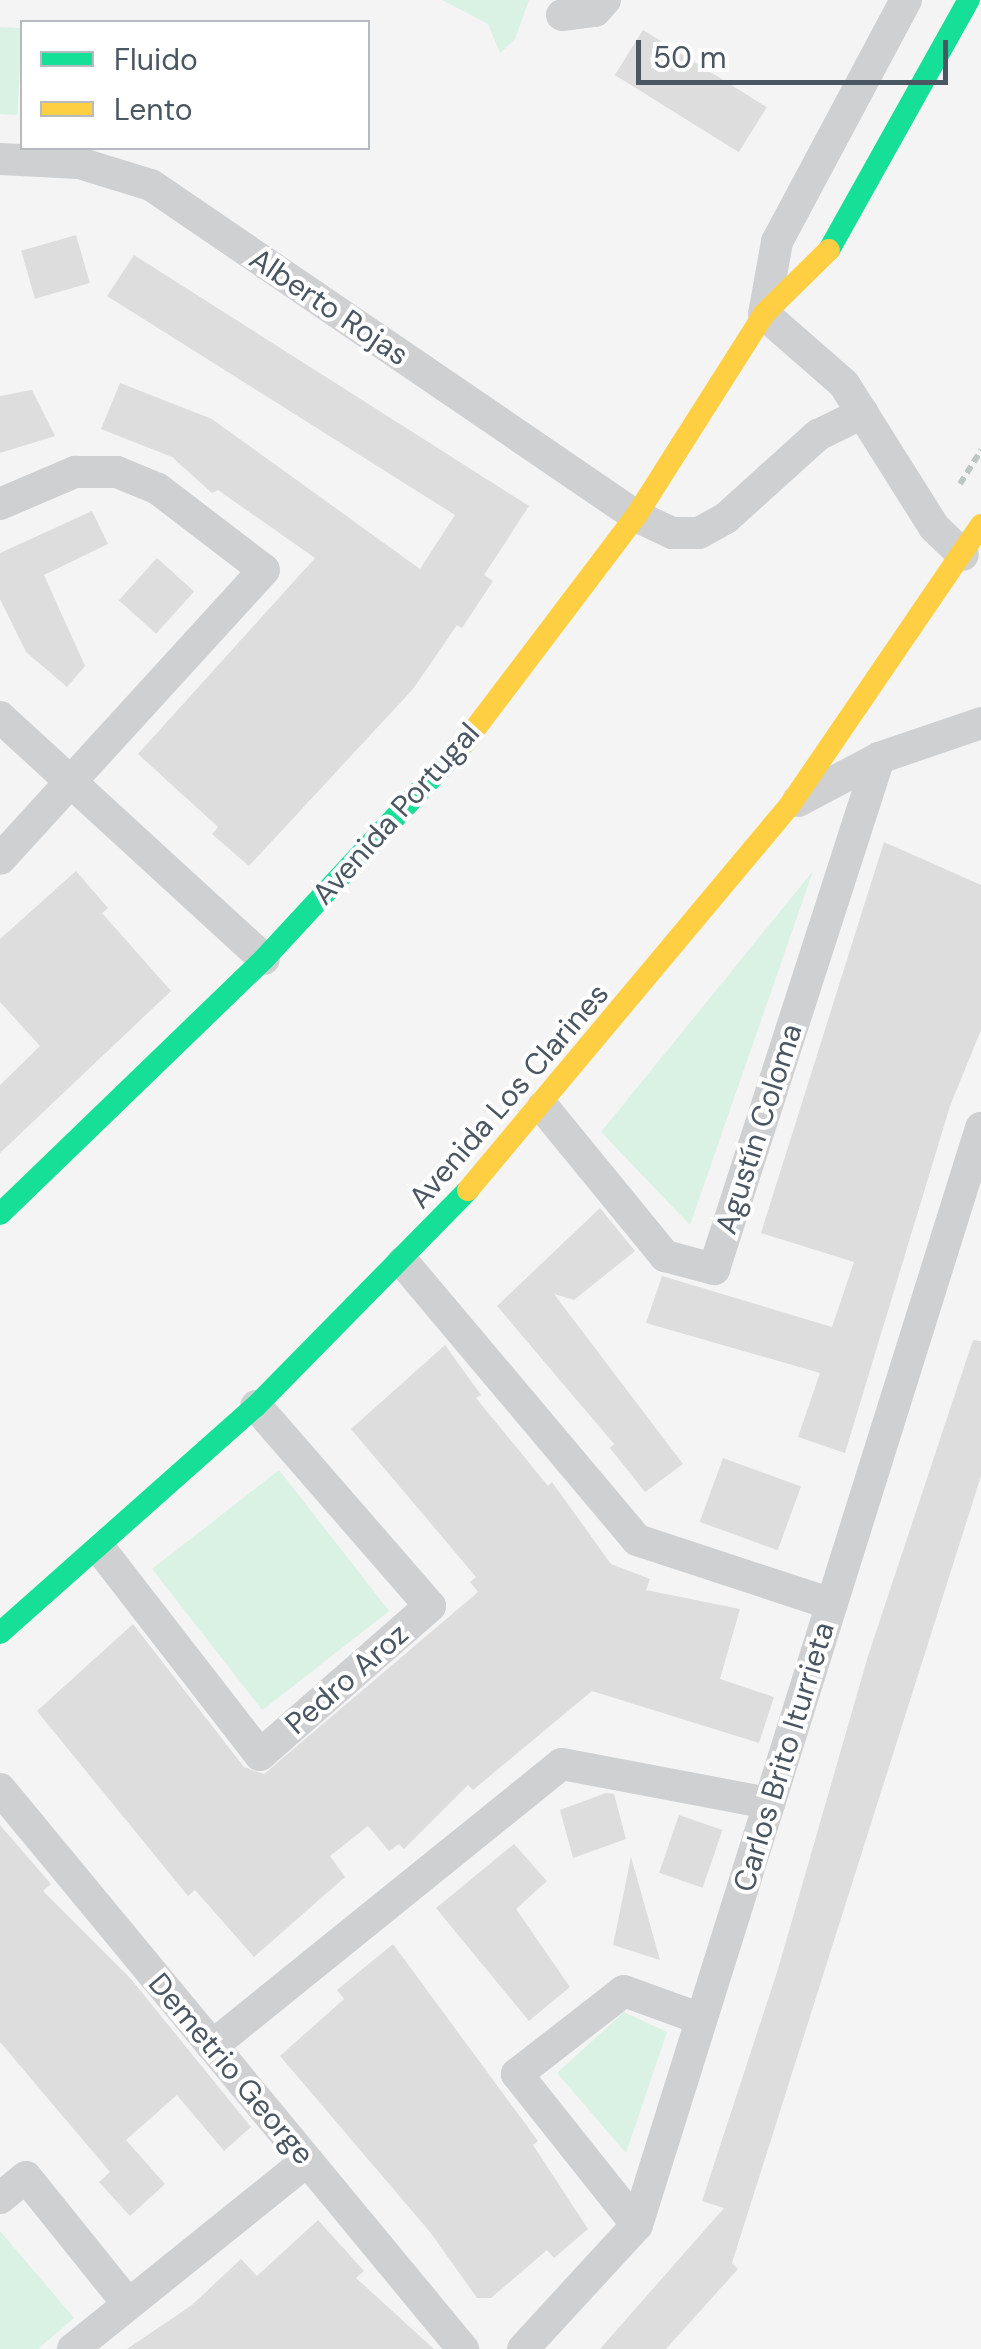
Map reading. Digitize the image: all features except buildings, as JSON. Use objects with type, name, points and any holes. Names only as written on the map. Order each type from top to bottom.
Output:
[{"type":"street","points":[[562,15],[595,12],[605,0]]},
{"type":"street","name":"Avenida Portugal","points":[[764,314],[777,242],[906,0]]},
{"type":"street","name":"Avenida Portugal","points":[[0,1214],[264,959],[436,778],[636,516],[764,314],[822,262],[969,0]]},
{"type":"street","name":"Alberto Rojas","points":[[0,160],[79,163],[150,185],[636,516],[672,533],[699,533],[726,518],[818,434],[863,413]]},
{"type":"street","points":[[764,314],[808,346],[863,413],[934,527],[962,554]]},
{"type":"street","points":[[0,504],[74,472],[118,472],[158,488],[264,570],[66,780],[0,859]]},
{"type":"street","name":"Avenida Los Clarines","points":[[0,1633],[101,1550],[256,1406],[403,1262],[543,1107],[790,805],[981,525]]},
{"type":"street","points":[[0,717],[264,959]]},
{"type":"street","points":[[790,805],[879,758],[981,723]]},
{"type":"street","name":"Agustín Coloma","points":[[543,1107],[666,1256],[714,1269],[879,758]]},
{"type":"street","name":"Carlos Brito Iturrieta","points":[[523,2349],[637,2225],[981,1128]]},
{"type":"street","points":[[403,1262],[637,1540],[832,1604]]},
{"type":"street","name":"Pedro Aroz","points":[[101,1550],[260,1756],[430,1606],[256,1406]]},
{"type":"street","points":[[212,2046],[562,1764],[769,1803]]},
{"type":"street","name":"Demetrio George","points":[[0,1789],[463,2349]]},
{"type":"street","points":[[637,2225],[517,2074],[624,1991],[702,2020]]},
{"type":"street","points":[[73,2349],[307,2161]]},
{"type":"street","points":[[0,2198],[26,2176],[128,2304]]},
{"type":"path","points":[[934,527],[981,450]]},
{"type":"green space","points":[[442,0],[529,0],[515,39],[500,53],[488,24]]},
{"type":"green space","points":[[0,27],[20,28],[17,115],[0,114]]},
{"type":"green space","points":[[813,871],[690,1225],[601,1132]]},
{"type":"green space","points":[[279,1470],[389,1611],[262,1710],[152,1569]]},
{"type":"green space","points":[[624,2012],[667,2032],[626,2153],[557,2073]]},
{"type":"green space","points":[[0,2231],[74,2318],[38,2349],[0,2349]]},
{"type":"traffic: fast","points":[[829,250],[969,0]]},
{"type":"traffic: fast","points":[[0,1214],[264,959],[465,742]]},
{"type":"traffic: fast","points":[[0,1633],[256,1406],[468,1190]]},
{"type":"traffic: slow","points":[[465,742],[636,516],[764,314],[829,250]]},
{"type":"traffic: slow","points":[[468,1190],[790,805],[981,525]]}]
